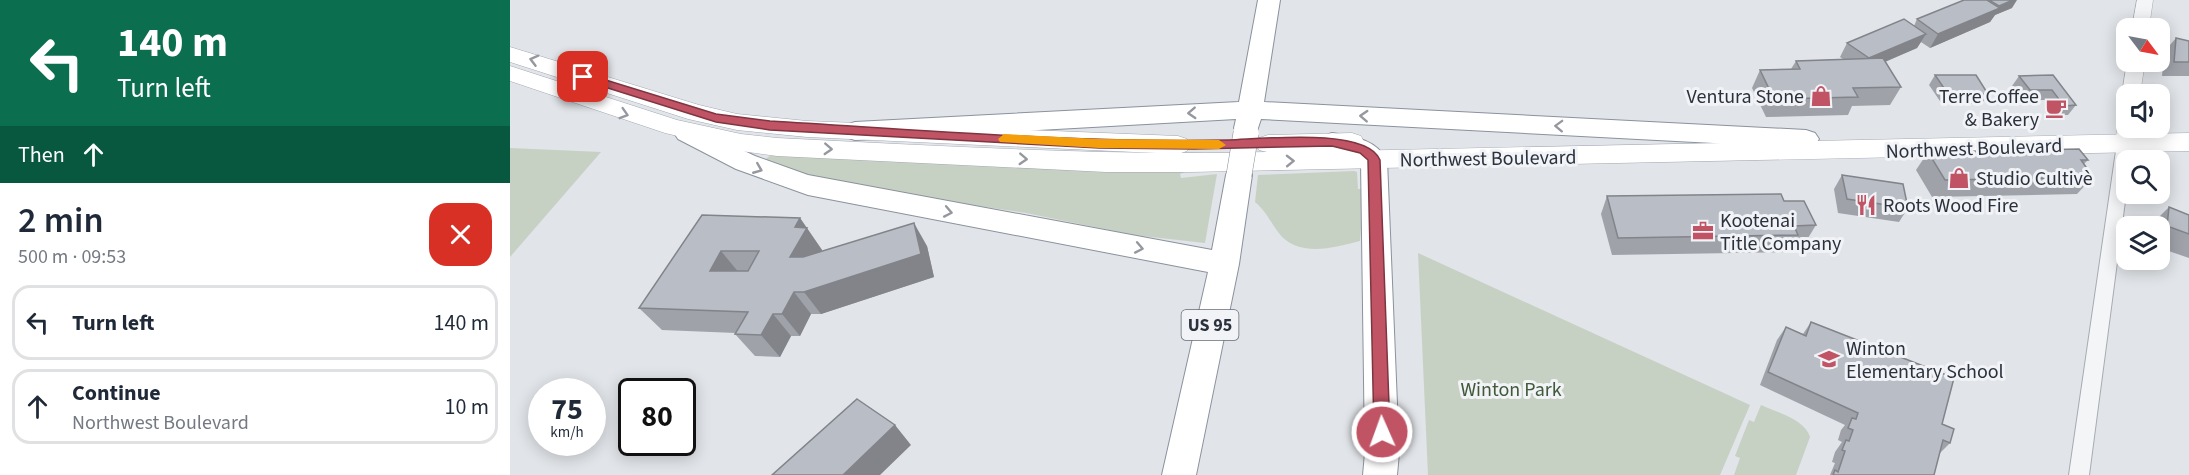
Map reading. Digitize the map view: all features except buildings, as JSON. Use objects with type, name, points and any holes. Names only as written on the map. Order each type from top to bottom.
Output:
[{"type":"highway","name":"US 95","points":[[1179,475],[1224,264],[1269,0]]},
{"type":"highway","points":[[855,131],[1248,122],[1806,139]]},
{"type":"highway","points":[[687,133],[722,153],[776,176],[808,185],[1224,264]]},
{"type":"highway","points":[[1332,142],[1363,150],[1372,155],[1374,160],[1382,453],[1380,475]]},
{"type":"main road","name":"Northwest Boulevard","points":[[510,54],[716,118],[770,126],[1111,144],[1332,142],[1508,146],[1806,139],[2004,130],[2116,132]]},
{"type":"main road","name":"Northwest Boulevard","points":[[510,73],[687,133],[727,141],[777,147],[1106,163],[1374,160],[2116,132]]},
{"type":"main road","points":[[2170,127],[2189,126]]},
{"type":"main road","name":"Northwest Boulevard","points":[[2165,138],[2189,142]]},
{"type":"street","points":[[2142,18],[2145,0]]},
{"type":"street","points":[[2079,475],[2127,138]]},
{"type":"green space","points":[[510,148],[601,152],[510,257]]},
{"type":"green space","points":[[773,154],[1193,169],[1180,174],[1181,178],[1217,174],[1205,243],[1133,235],[1026,213],[895,194],[781,169],[764,160]]},
{"type":"green space","points":[[1357,172],[1358,189],[1364,189],[1360,241],[1316,249],[1295,245],[1278,232],[1265,212],[1255,202],[1258,175]]},
{"type":"green space","name":"Winton Park","points":[[1418,253],[1750,405],[1720,475],[1428,475]]},
{"type":"green space","points":[[1761,405],[1796,421],[1802,425],[1810,437],[1796,475],[1734,475],[1740,458],[1735,456],[1749,420],[1754,422]]},
{"type":"slow traffic","points":[[1004,139],[1219,145]]},
{"type":"place","name":"Ventura Stone","points":[[1821,96]]},
{"type":"place","name":"Terre Coffee & Bakery","points":[[2056,108]]},
{"type":"place","name":"Studio Cultivè","points":[[1959,178]]},
{"type":"place","name":"Roots Wood Fire","points":[[1866,205]]},
{"type":"place","name":"Kootenai Title Company","points":[[1703,231]]},
{"type":"place","name":"Winton Elementary School","points":[[1829,359]]},
{"type":"route","points":[[583,77],[716,118],[770,126],[1099,143],[1194,145],[1332,142],[1363,150],[1372,155],[1374,160],[1382,432]]}]
